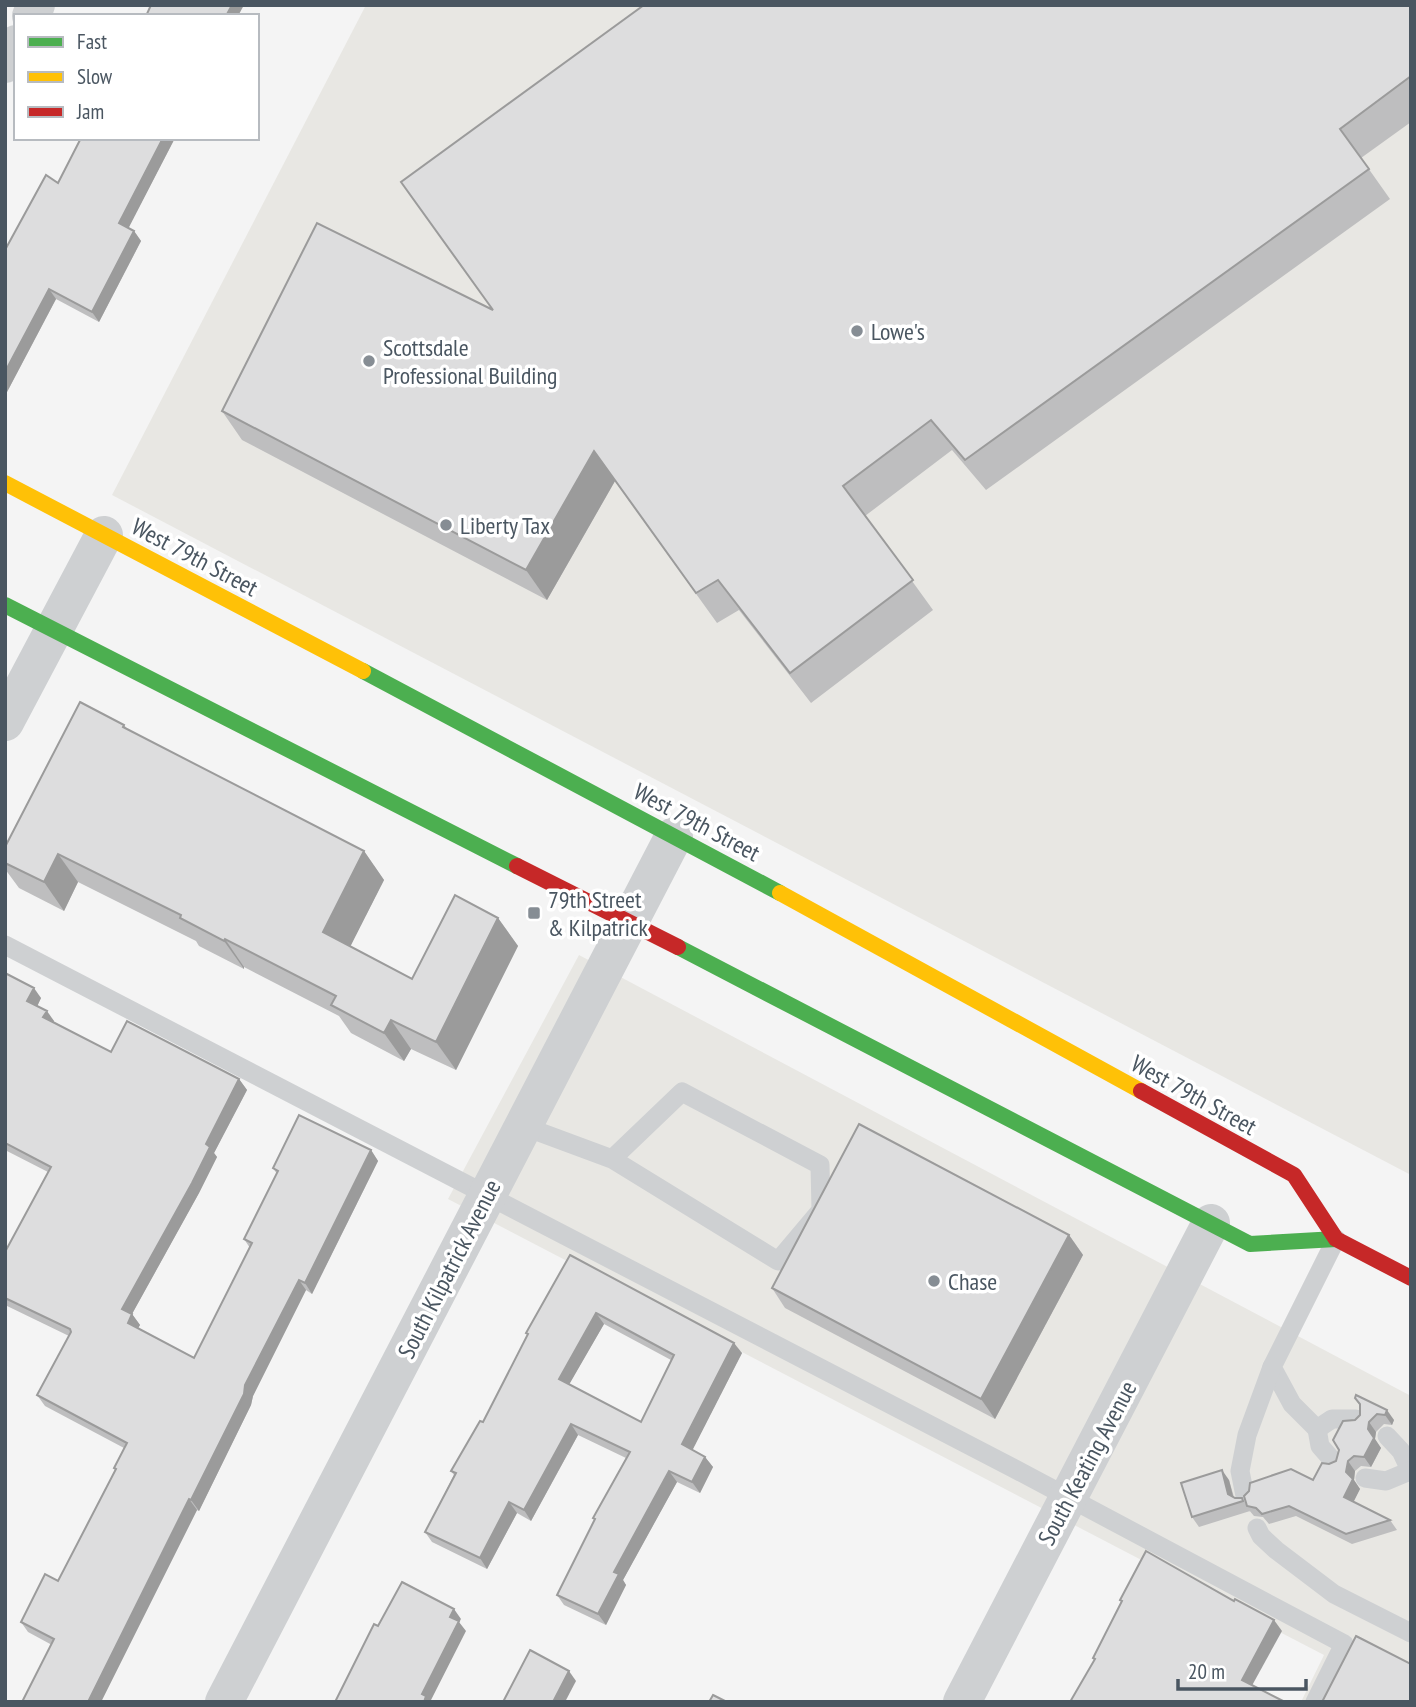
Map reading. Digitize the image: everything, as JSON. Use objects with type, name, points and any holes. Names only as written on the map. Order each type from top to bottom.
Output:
[{"type":"main road","name":"West 79th Street","points":[[5,483],[674,836],[1294,1175],[1336,1239],[1411,1278]]},
{"type":"main road","points":[[5,605],[1250,1244],[1336,1239]]},
{"type":"street","points":[[5,64],[14,48]]},
{"type":"street","points":[[5,722],[104,535]]},
{"type":"street","name":"South Kilpatrick Avenue","points":[[225,1702],[674,836]]},
{"type":"street","name":"South Keating Avenue","points":[[962,1702],[1211,1223]]},
{"type":"lane","points":[[5,945],[1069,1497],[1344,1644],[1315,1702]]},
{"type":"lane","points":[[523,1126],[612,1159],[778,1261],[821,1210],[820,1165],[682,1092],[612,1159]]},
{"type":"lane","points":[[1245,1496],[1240,1471],[1247,1435],[1272,1367],[1336,1239]]},
{"type":"lane","points":[[1272,1367],[1292,1404],[1317,1429],[1320,1446],[1334,1462]]},
{"type":"lane","points":[[1317,1429],[1332,1419],[1356,1419]]},
{"type":"lane","points":[[1365,1478],[1386,1481],[1410,1471],[1401,1451],[1387,1436]]},
{"type":"lane","points":[[1258,1528],[1261,1536],[1276,1550],[1334,1594],[1411,1633]]},
{"type":"shaded area","points":[[366,5],[1411,5],[1411,1175],[112,495]]},
{"type":"shaded area","points":[[579,955],[1411,1396],[1411,1702],[1301,1702],[1324,1655],[448,1199]]},
{"type":"building","points":[[151,5],[232,5],[227,14],[147,14]]},
{"type":"building","name":"Lowe's","points":[[644,5],[1411,5],[1411,76],[1340,129],[1369,169],[965,460],[931,420],[843,486],[913,580],[790,673],[718,580],[696,593],[594,451],[526,570],[222,411],[317,223],[493,310],[401,182]]},
{"type":"building","points":[[80,140],[162,140],[119,223],[134,231],[92,312],[49,289],[5,372],[5,250],[46,175],[58,183]]},
{"type":"building","points":[[80,702],[124,725],[123,727],[364,851],[323,932],[412,979],[455,895],[498,918],[436,1042],[391,1020],[384,1033],[331,1005],[336,996],[58,854],[44,882],[5,863],[5,847]]},
{"type":"building","points":[[5,973],[34,988],[27,1001],[47,1011],[43,1017],[111,1052],[127,1021],[239,1079],[206,1144],[210,1147],[192,1183],[122,1309],[132,1314],[128,1323],[194,1358],[252,1243],[244,1239],[278,1171],[273,1168],[299,1115],[371,1150],[305,1283],[299,1280],[245,1385],[244,1394],[88,1702],[22,1702],[54,1639],[21,1622],[45,1574],[58,1581],[127,1443],[37,1395],[71,1332],[70,1329],[5,1298],[5,1252],[51,1167],[5,1143]]},
{"type":"building","name":"Chase","points":[[859,1124],[1069,1235],[981,1399],[772,1288]]},
{"type":"building","points":[[570,1255],[734,1343],[682,1444],[705,1457],[692,1482],[669,1471],[614,1572],[619,1574],[598,1614],[557,1595],[595,1519],[593,1518],[630,1452],[571,1424],[524,1510],[509,1502],[480,1558],[425,1532],[456,1473],[451,1471],[480,1421],[483,1422],[528,1334],[526,1333]],"holes":[[[596,1313],[674,1355],[641,1422],[559,1379]]]},
{"type":"building","points":[[1356,1395],[1387,1410],[1385,1415],[1377,1414],[1369,1422],[1368,1429],[1374,1438],[1364,1457],[1354,1456],[1348,1461],[1346,1472],[1353,1479],[1344,1497],[1390,1520],[1346,1534],[1289,1506],[1262,1514],[1256,1508],[1247,1506],[1244,1496],[1249,1491],[1250,1483],[1291,1469],[1313,1480],[1322,1463],[1336,1461],[1339,1450],[1333,1440],[1343,1421],[1355,1420],[1360,1415],[1360,1404],[1355,1398]]},
{"type":"building","points":[[1222,1470],[1228,1494],[1242,1498],[1243,1501],[1192,1517],[1181,1483]]},
{"type":"building","points":[[1146,1551],[1234,1601],[1235,1599],[1274,1620],[1242,1680],[1285,1702],[1070,1702],[1095,1659],[1093,1658],[1122,1601],[1120,1600]]},
{"type":"building","points":[[402,1582],[454,1609],[450,1617],[459,1621],[422,1694],[426,1696],[424,1702],[335,1702],[374,1624],[378,1626]]},
{"type":"building","points":[[1356,1636],[1411,1664],[1411,1702],[1322,1702]]},
{"type":"building","points":[[530,1650],[569,1671],[553,1702],[503,1702]]},
{"type":"building","points":[[713,1695],[727,1702],[709,1702]]},
{"type":"traffic: fast","points":[[5,605],[517,866]]},
{"type":"traffic: fast","points":[[363,671],[780,893]]},
{"type":"traffic: fast","points":[[678,947],[1250,1244],[1336,1239]]},
{"type":"traffic: slow","points":[[5,483],[363,671]]},
{"type":"traffic: slow","points":[[780,893],[1141,1091]]},
{"type":"traffic: jam","points":[[517,866],[678,947]]},
{"type":"traffic: jam","points":[[1141,1091],[1294,1175],[1336,1239],[1411,1278]]},
{"type":"place","name":"Lowe's","points":[[857,331]]},
{"type":"place","name":"Scottsdale Professional Building","points":[[369,361]]},
{"type":"place","name":"Liberty Tax","points":[[446,525]]},
{"type":"place","name":"79th Street & Kilpatrick","points":[[534,913]]},
{"type":"place","name":"Chase","points":[[934,1281]]}]
